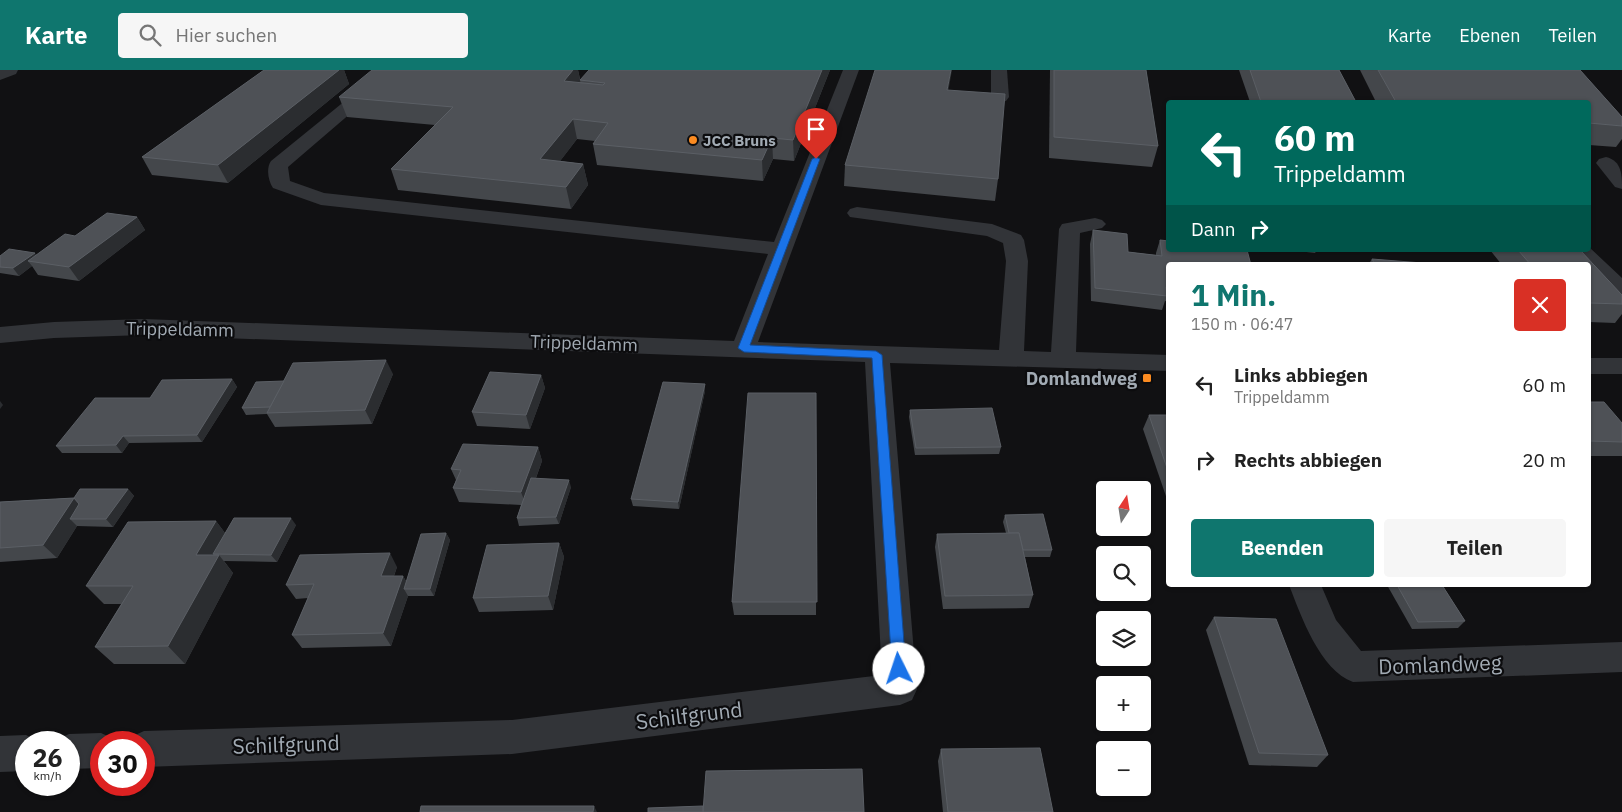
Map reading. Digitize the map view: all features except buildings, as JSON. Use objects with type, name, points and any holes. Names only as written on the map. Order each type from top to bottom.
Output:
[{"type":"street","points":[[0,75],[10,70]]},
{"type":"street","points":[[393,70],[278,165],[280,184],[321,198],[781,249]]},
{"type":"street","points":[[744,348],[850,70]]},
{"type":"street","points":[[999,70],[1000,97]]},
{"type":"street","points":[[1606,163],[1622,183]]},
{"type":"street","points":[[857,213],[992,230],[1013,240],[1016,261],[1010,360]]},
{"type":"street","points":[[1063,361],[1070,229],[1095,224]]},
{"type":"street","points":[[1581,252],[1622,290]]},
{"type":"street","name":"Trippeldamm","points":[[0,335],[54,330],[144,326],[744,348],[1010,360],[1166,363]]},
{"type":"street","name":"Schilfgrund","points":[[155,749],[512,737],[900,689],[876,355]]},
{"type":"street","points":[[1591,366],[1622,366]]},
{"type":"street","name":"Domlandweg","points":[[1306,587],[1323,629],[1353,667],[1622,657]]},
{"type":"street","points":[[0,754],[15,753]]},
{"type":"place","name":"JCC Bruns","points":[[693,140]]},
{"type":"place","name":"Domlandweg","points":[[1147,378]]},
{"type":"route","points":[[816,159],[744,348],[876,355],[899,669]]}]
